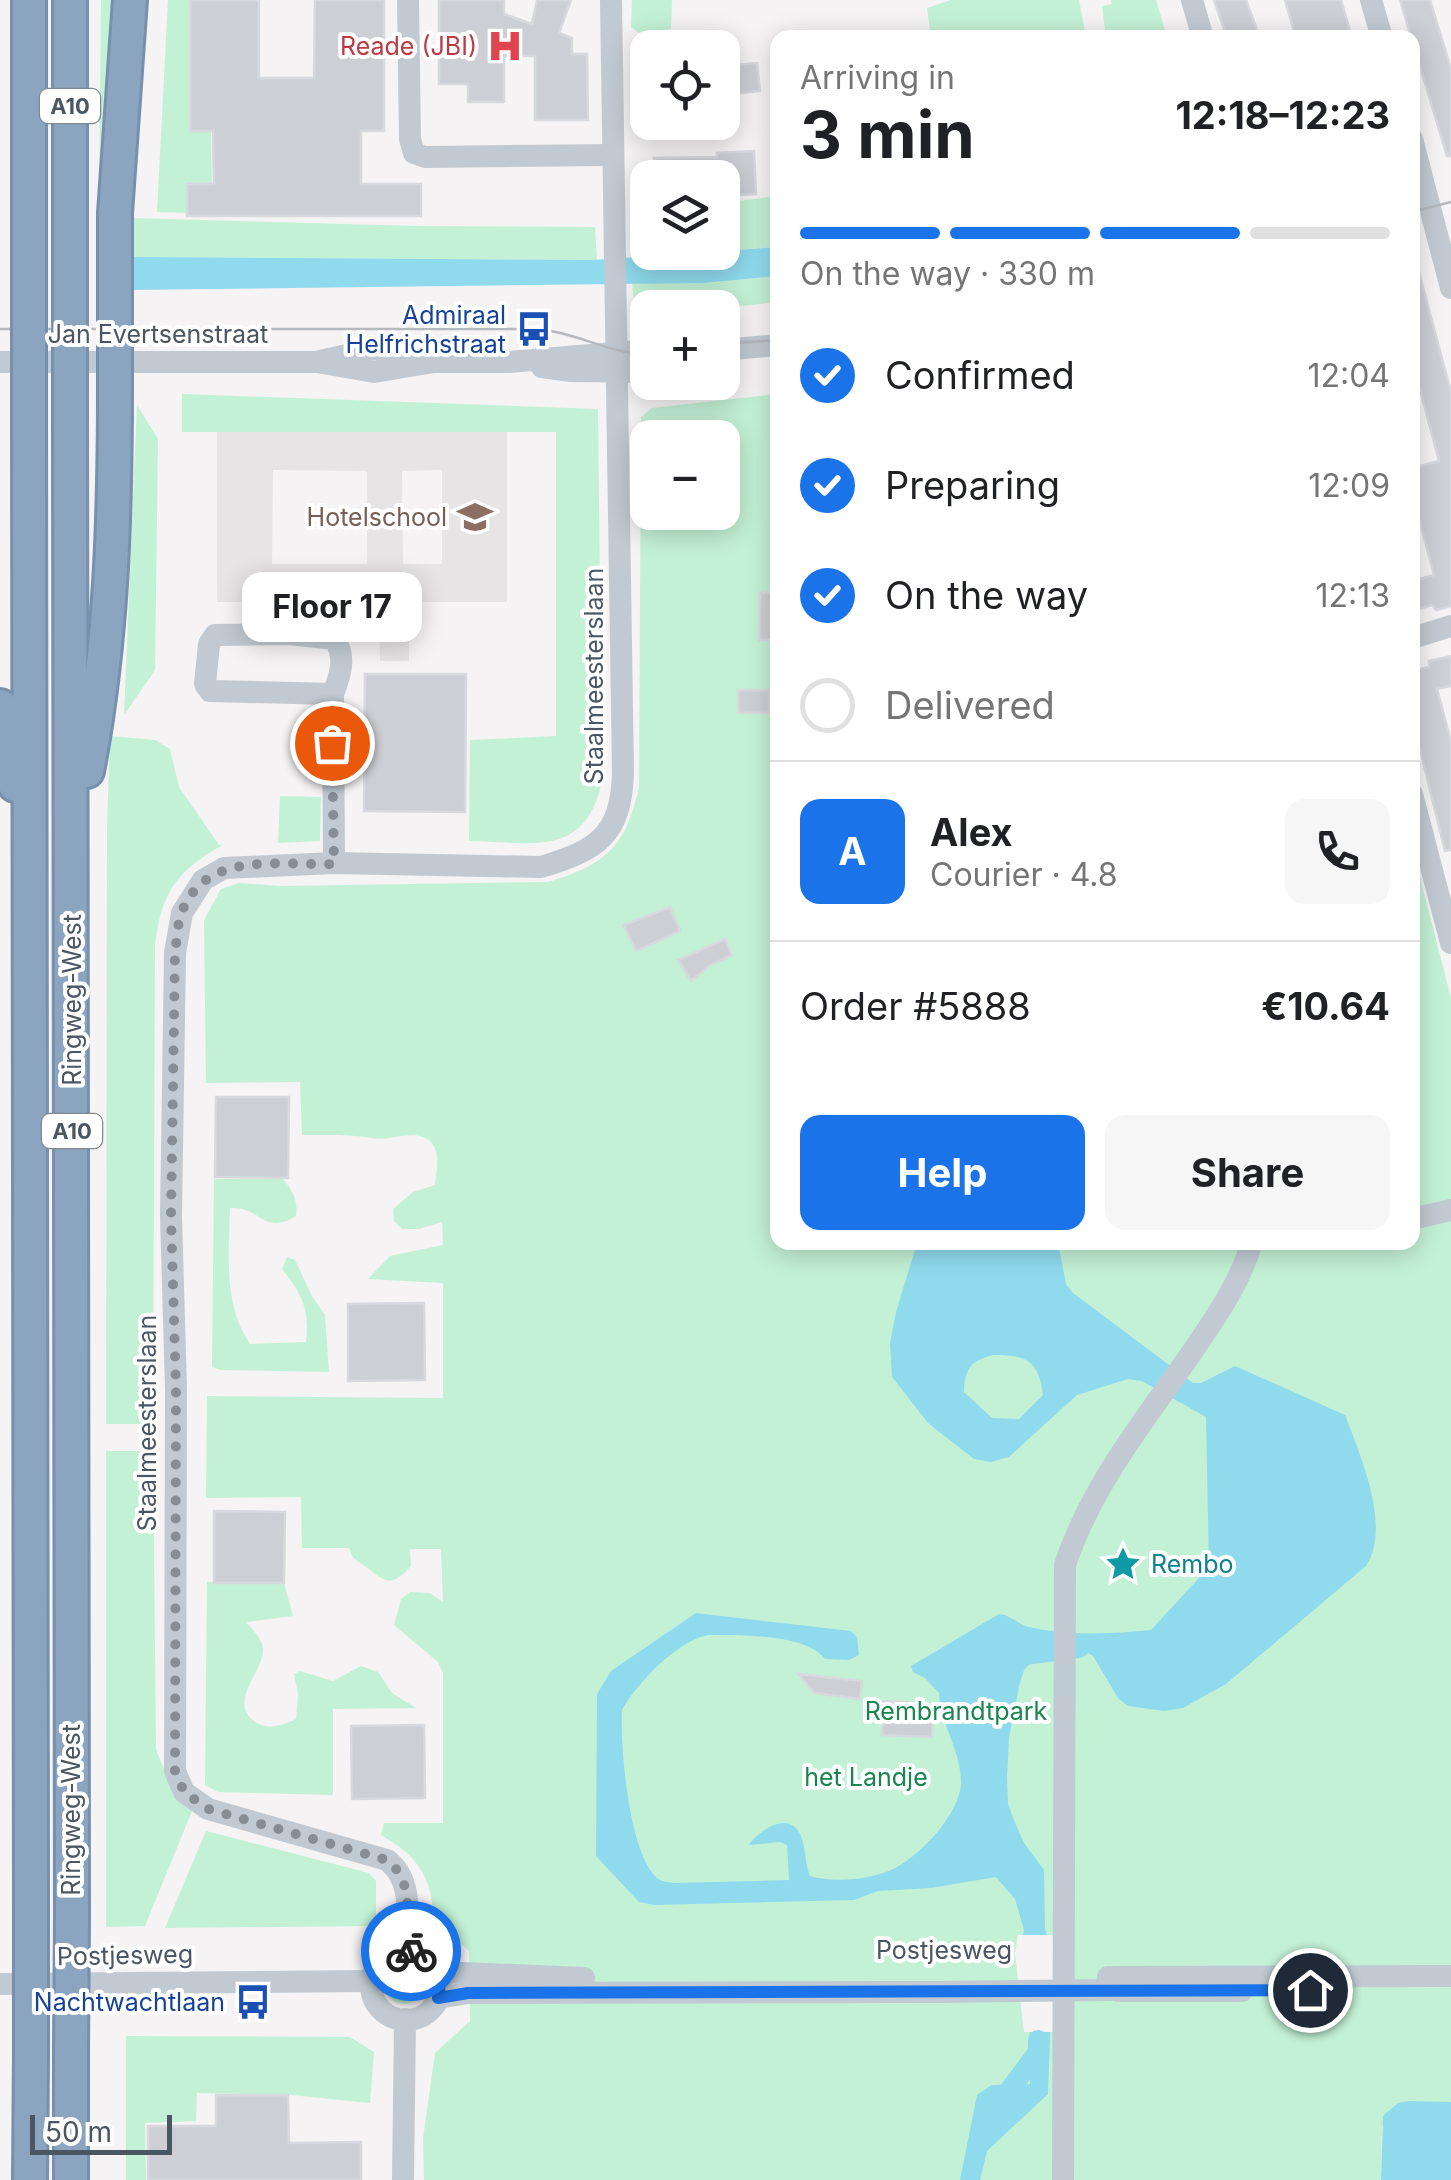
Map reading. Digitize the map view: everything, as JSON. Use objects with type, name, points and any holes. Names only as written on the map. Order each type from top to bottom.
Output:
[{"type":"highway","name":"Ringweg-West","points":[[29,0],[30,2180]]},
{"type":"highway","name":"Ringweg-West","points":[[70,0],[71,2180]]},
{"type":"highway","name":"A10","points":[[72,848],[101,695],[112,595],[115,213],[130,0]]},
{"type":"highway","name":"A10","points":[[0,706],[30,860]]},
{"type":"street","points":[[408,0],[410,139],[414,153],[426,157],[612,155]]},
{"type":"street","points":[[611,0],[618,362]]},
{"type":"street","points":[[1192,0],[1201,30]]},
{"type":"street","points":[[1371,0],[1380,30]]},
{"type":"street","points":[[1451,198],[1420,205],[1451,288]]},
{"type":"street","points":[[740,348],[770,346]]},
{"type":"street","name":"Jan Evertsenstraat","points":[[0,362],[317,362],[374,350],[434,362],[618,362],[630,366]]},
{"type":"street","name":"Jan Evertsenstraat","points":[[618,362],[630,357]]},
{"type":"street","name":"Staalmeesterslaan","points":[[407,1950],[407,1886],[387,1860],[208,1809],[184,1792],[175,1771],[176,1389],[171,1216],[175,953],[182,913],[203,880],[224,868],[334,864],[540,867],[599,844],[615,822],[622,803],[618,362]]},
{"type":"street","points":[[1420,636],[1451,626]]},
{"type":"street","points":[[333,694],[210,692],[205,684],[209,644],[214,635],[289,634],[334,638],[340,646],[342,658],[333,694],[334,864]]},
{"type":"street","points":[[1420,825],[1451,943]]},
{"type":"street","points":[[1420,1217],[1451,1210]]},
{"type":"street","points":[[1063,2180],[1065,1565],[1078,1525],[1102,1481],[1241,1276],[1249,1250]]},
{"type":"street","points":[[407,1950],[425,1956],[438,1972],[438,1998],[426,2013],[405,2019],[394,2017],[381,2010],[373,1996],[371,1981],[382,1960],[392,1953],[407,1950]]},
{"type":"street","name":"Postjesweg","points":[[438,1972],[629,1980],[938,1985]]},
{"type":"street","name":"Postjesweg","points":[[438,1998],[468,1993],[1451,1976]]},
{"type":"street","name":"Postjesweg","points":[[0,1984],[371,1981]]},
{"type":"street","name":"Postjesweg","points":[[1109,1984],[1451,1988]]},
{"type":"street","points":[[402,2180],[405,2019]]},
{"type":"shaded area","name":"Hotelschool","points":[[217,432],[507,432],[507,602],[409,602],[409,661],[380,661],[379,602],[217,602]],"holes":[[[273,470],[367,471],[367,564],[272,564]],[[442,470],[442,564],[403,564],[402,471]]]},
{"type":"green space","points":[[101,0],[114,0],[99,199]]},
{"type":"green space","points":[[168,0],[191,0],[211,131],[212,184],[191,184],[191,213],[157,212]]},
{"type":"green space","points":[[632,0],[672,0],[671,29],[631,27]]},
{"type":"green space","points":[[951,0],[1079,0],[1085,30],[930,30],[927,8]]},
{"type":"green space","points":[[1111,0],[1156,0],[1165,30],[1105,30],[1102,6],[1112,4]]},
{"type":"green space","points":[[770,197],[770,248],[740,250],[740,201]]},
{"type":"green space","points":[[131,218],[595,227],[597,260],[133,257]]},
{"type":"green space","points":[[770,277],[770,303],[740,306],[740,290],[633,290],[632,282],[704,283]]},
{"type":"green space","points":[[182,394],[598,409],[602,781],[594,806],[583,823],[569,835],[553,841],[469,841],[470,740],[556,736],[556,432],[182,432]]},
{"type":"green space","name":"Rembrandtpark","points":[[770,395],[770,1250],[1420,1250],[1420,877],[1451,998],[1451,2103],[1382,2126],[1381,2180],[424,2180],[423,2139],[435,2053],[470,2021],[469,1951],[434,1918],[430,1890],[413,1859],[381,1835],[384,1823],[443,1823],[443,1673],[438,1662],[394,1625],[401,1599],[410,1592],[430,1593],[443,1602],[441,1549],[410,1549],[411,1566],[399,1578],[389,1580],[355,1559],[349,1548],[302,1548],[301,1497],[206,1498],[207,1396],[443,1398],[443,1283],[368,1279],[390,1256],[443,1245],[442,1222],[402,1229],[394,1221],[393,1209],[413,1192],[435,1185],[437,1155],[434,1146],[422,1136],[380,1139],[302,1135],[300,1082],[206,1083],[204,920],[221,889],[239,883],[281,886],[548,882],[599,860],[620,839],[639,787],[640,530],[740,530],[740,420],[641,420],[652,408]]},
{"type":"green space","points":[[137,405],[158,439],[155,670],[124,715]]},
{"type":"green space","points":[[110,736],[155,740],[170,749],[179,787],[219,845],[224,844],[194,863],[174,884],[162,910],[155,945],[153,1424],[106,1424]]},
{"type":"green space","points":[[280,796],[321,797],[320,841],[278,843]]},
{"type":"green space","points":[[214,1179],[283,1179],[292,1192],[296,1216],[285,1221],[269,1222],[249,1211],[230,1208],[229,1261],[235,1313],[250,1344],[306,1342],[303,1303],[282,1269],[287,1257],[295,1260],[325,1315],[329,1372],[212,1367]]},
{"type":"green space","points":[[106,1451],[153,1451],[156,1749],[171,1780],[194,1806],[145,1926],[106,1927]]},
{"type":"green space","points":[[207,1582],[284,1583],[293,1616],[246,1622],[263,1649],[245,1697],[248,1715],[257,1723],[276,1726],[296,1719],[298,1694],[294,1674],[300,1671],[333,1681],[361,1666],[378,1672],[392,1693],[416,1708],[333,1709],[333,1795],[218,1792],[205,1785]]},
{"type":"green space","points":[[206,1831],[369,1873],[376,1881],[376,1923],[165,1928]]},
{"type":"green space","points":[[404,1966],[418,1971],[423,1985],[418,1999],[404,2004],[390,1999],[385,1985],[390,1971]]},
{"type":"green space","points":[[126,2036],[350,2037],[374,2052],[370,2103],[291,2095],[197,2093],[196,2121],[145,2123],[146,2180],[126,2180]]},
{"type":"water","points":[[770,247],[770,277],[704,283],[126,290],[0,256],[630,257],[630,270],[740,270],[740,250]]},
{"type":"water","points":[[915,1250],[1059,1250],[1066,1284],[1073,1293],[1193,1383],[1201,1383],[1235,1366],[1345,1415],[1375,1511],[1373,1550],[1366,1566],[1226,1684],[1183,1708],[1164,1711],[1128,1706],[1118,1698],[1093,1656],[1086,1652],[1041,1652],[1024,1670],[1009,1738],[1008,1804],[1024,1843],[1044,1870],[1045,1929],[1053,1953],[1048,2094],[987,2151],[980,2180],[960,2180],[977,2095],[992,2085],[1030,2084],[1030,2033],[1020,1953],[1024,1930],[1015,1899],[996,1877],[931,1888],[878,1891],[854,1900],[654,1905],[639,1902],[596,1856],[597,1694],[611,1671],[696,1613],[851,1631],[857,1637],[859,1655],[849,1660],[825,1659],[816,1651],[788,1640],[709,1635],[685,1645],[648,1676],[622,1710],[622,1727],[629,1801],[649,1869],[660,1880],[674,1883],[789,1880],[787,1845],[749,1845],[767,1828],[782,1823],[796,1828],[801,1836],[810,1876],[853,1879],[886,1872],[916,1854],[946,1820],[959,1796],[960,1772],[939,1693],[911,1666],[999,1614],[1029,1627],[1058,1632],[1151,1630],[1209,1567],[1206,1417],[1142,1381],[1128,1379],[1077,1395],[1009,1457],[991,1462],[974,1459],[928,1423],[892,1377],[890,1343]],"holes":[[[993,1355],[1022,1358],[1038,1374],[1043,1395],[1019,1419],[992,1418],[964,1392],[968,1372],[979,1360]]]},
{"type":"water","points":[[1451,2102],[1451,2180],[1381,2180],[1383,2116],[1398,2103]]},
{"type":"pier","points":[[0,251],[128,252],[128,295],[0,287]]},
{"type":"pier","points":[[1018,1935],[1052,1935],[1058,1952],[1057,2032],[1024,2032],[1015,1953]]},
{"type":"building","points":[[190,0],[259,0],[259,78],[314,78],[315,0],[384,0],[384,131],[361,131],[361,184],[421,184],[421,216],[187,216],[187,184],[214,184],[213,131],[190,131]]},
{"type":"building","name":"Reade (JBI)","points":[[439,0],[504,0],[504,14],[532,24],[537,0],[571,0],[559,33],[572,38],[572,54],[587,54],[588,120],[535,120],[535,56],[504,56],[504,102],[468,102],[468,84],[439,84]]},
{"type":"building","points":[[1214,0],[1246,0],[1257,30],[1224,30]]},
{"type":"building","points":[[1285,0],[1341,0],[1350,30],[1294,30]]},
{"type":"building","points":[[1400,0],[1430,0],[1451,69],[1451,156],[1447,156],[1420,66],[1420,30],[1409,30]]},
{"type":"building","points":[[757,63],[760,91],[740,93],[740,64]]},
{"type":"building","points":[[754,151],[756,194],[740,195],[740,160],[654,160],[717,157],[717,153]]},
{"type":"building","points":[[1420,276],[1451,392],[1451,606],[1436,610],[1432,605],[1420,609],[1420,579],[1434,575],[1420,522],[1420,466],[1439,461],[1420,389]]},
{"type":"building","points":[[770,592],[770,640],[759,640],[760,593]]},
{"type":"building","points":[[1451,656],[1451,686],[1437,689],[1451,741],[1451,850],[1445,851],[1420,749],[1420,669],[1429,667],[1429,661]]},
{"type":"building","points":[[365,674],[466,674],[465,812],[364,811]]},
{"type":"building","points":[[738,690],[769,690],[769,713],[738,713]]},
{"type":"building","points":[[670,907],[680,931],[636,951],[624,925]]},
{"type":"building","points":[[725,939],[732,955],[710,965],[691,981],[678,960]]},
{"type":"building","points":[[216,1097],[289,1097],[288,1178],[215,1177]]},
{"type":"building","points":[[424,1303],[425,1380],[348,1381],[348,1304]]},
{"type":"building","points":[[214,1511],[285,1512],[284,1583],[214,1583]]},
{"type":"building","points":[[799,1674],[862,1681],[860,1699],[814,1693]]},
{"type":"building","points":[[884,1701],[934,1704],[932,1737],[882,1735]]},
{"type":"building","points":[[424,1725],[425,1798],[352,1799],[351,1726]]},
{"type":"building","points":[[216,2095],[288,2095],[289,2143],[361,2142],[361,2180],[148,2180],[148,2126],[216,2126]]},
{"type":"waterway","points":[[1015,1658],[1079,1648]]},
{"type":"waterway","points":[[1000,2103],[1038,2052],[1038,2040]]},
{"type":"tram line","points":[[1420,210],[1451,202]]},
{"type":"tram line","points":[[0,329],[534,329],[630,352]]},
{"type":"tram line","points":[[740,343],[770,341]]},
{"type":"way so far","points":[[332,743],[334,864],[224,868],[203,880],[182,913],[175,953],[171,1216],[176,1389],[175,1771],[184,1792],[208,1809],[387,1860],[407,1886],[407,1950],[411,1951]]},
{"type":"place","name":"Reade (JBI)","points":[[505,46]]},
{"type":"place","name":"Admiraal Helfrichstraat","points":[[534,329]]},
{"type":"place","name":"Hotelschool","points":[[475,517]]},
{"type":"place","name":"Floor 17","points":[[332,743]]},
{"type":"place","name":"Rembo","points":[[1123,1564]]},
{"type":"place","name":"Nachtwachtlaan","points":[[253,2002]]},
{"type":"route","points":[[411,1951],[425,1956],[438,1972],[438,1998],[468,1993],[1310,1990]]},
{"type":"park label","name":"het Landje","points":[[866,1777]]}]
